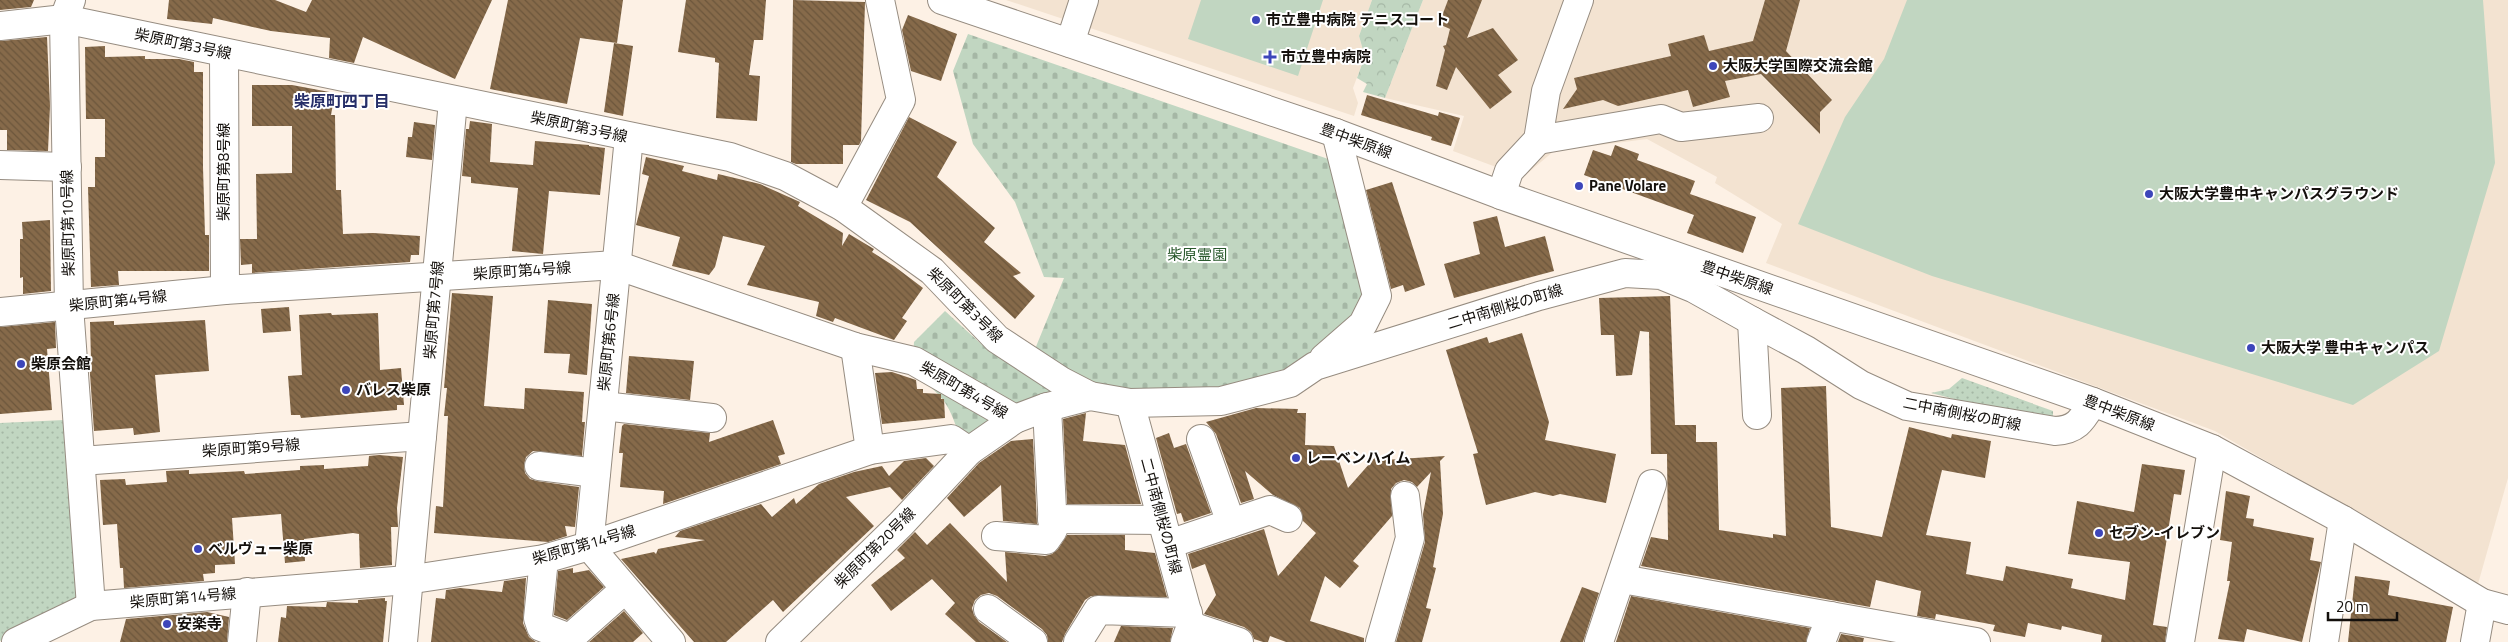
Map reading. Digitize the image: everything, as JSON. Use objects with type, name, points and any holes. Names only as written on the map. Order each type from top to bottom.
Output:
[{"type":"street","points":[[843,207],[901,100],[880,0]]},
{"type":"street","name":"豊中柴原線","points":[[942,0],[1336,133],[1501,195],[2093,402],[2212,449],[2343,520],[2482,603],[2508,610]]},
{"type":"street","points":[[1070,43],[1084,0]]},
{"type":"street","points":[[1501,195],[1509,171],[1538,140],[1546,91],[1579,0]]},
{"type":"street","name":"柴原町第3号線","points":[[0,26],[68,10],[224,53],[730,157],[785,176],[843,207],[932,271],[997,339],[1061,381],[1090,396]]},
{"type":"street","name":"柴原町第10号線","points":[[68,10],[67,167],[69,306],[91,606]]},
{"type":"street","name":"柴原町第8号線","points":[[224,53],[225,290]]},
{"type":"street","name":"柴原町第7号線","points":[[403,642],[407,580],[453,101]]},
{"type":"street","points":[[1538,140],[1660,119],[1681,127],[1759,118]]},
{"type":"street","points":[[1315,366],[1363,324],[1377,296],[1336,133]]},
{"type":"street","name":"柴原町第6号線","points":[[589,546],[629,137]]},
{"type":"street","points":[[0,165],[67,167]]},
{"type":"street","name":"柴原町第4号線","points":[[0,312],[225,290],[616,265],[855,347],[914,361],[1015,419]]},
{"type":"street","name":"二中南側桜の町線","points":[[1130,402],[1196,422],[1221,400],[1290,383],[1315,366],[1539,296],[1625,273],[1661,275],[1693,288],[1806,350],[1861,385],[1907,406],[2054,431],[2067,430],[2081,421],[2093,402]]},
{"type":"street","points":[[1752,321],[1757,415]]},
{"type":"street","points":[[855,347],[870,450]]},
{"type":"street","points":[[968,451],[1015,419],[1047,407],[1090,396],[1130,402]]},
{"type":"street","name":"二中南側桜の町線","points":[[1130,402],[1166,532],[1188,627]]},
{"type":"street","points":[[603,406],[712,418]]},
{"type":"street","points":[[996,536],[1046,540],[1053,530],[1047,407]]},
{"type":"street","points":[[1196,422],[1231,523]]},
{"type":"street","name":"柴原町第9号線","points":[[81,461],[422,436]]},
{"type":"street","name":"柴原町第14号線","points":[[16,642],[91,606],[407,580],[544,559],[589,546],[870,450],[951,439],[968,451]]},
{"type":"street","points":[[2180,642],[2212,449]]},
{"type":"street","name":"柴原町第20号線","points":[[794,637],[968,451]]},
{"type":"street","points":[[539,466],[596,472]]},
{"type":"street","points":[[1600,642],[1652,484]]},
{"type":"street","points":[[1380,642],[1410,538],[1405,496]]},
{"type":"street","points":[[1052,519],[1166,532],[1231,523],[1270,510],[1288,518]]},
{"type":"street","points":[[2324,642],[2343,520]]},
{"type":"street","points":[[589,546],[624,590],[671,642]]},
{"type":"street","points":[[544,559],[538,618],[542,627],[570,638],[624,590]]},
{"type":"street","points":[[1622,579],[1976,642]]},
{"type":"street","points":[[242,642],[247,592]]},
{"type":"street","points":[[2475,642],[2482,603]]},
{"type":"street","points":[[988,609],[1033,642]]},
{"type":"street","points":[[1078,642],[1098,610],[1188,627],[1239,642]]},
{"type":"street","points":[[1821,642],[1831,616]]},
{"type":"shaded area","name":"市立豊中病院","points":[[1006,0],[1372,0],[1359,36],[1363,50],[1362,64],[1353,88],[1358,103],[1354,116]]},
{"type":"shaded area","name":"大阪大学 豊中キャンパス","points":[[1423,0],[2508,0],[2508,478],[2478,584],[2215,431],[1766,263],[1782,224],[1715,183],[1717,177],[1647,139],[1554,151],[1523,177],[1453,151],[1464,116],[1385,98]]},
{"type":"green space","name":"市立豊中病院 テニスコート","points":[[1201,0],[1323,0],[1298,76],[1188,39]]},
{"type":"green space","points":[[1372,0],[1423,0],[1385,98],[1363,92],[1367,84],[1357,78],[1362,64],[1363,50],[1359,36]]},
{"type":"green space","name":"大阪大学豊中キャンパスグラウンド","points":[[1907,0],[2483,0],[2495,163],[2439,351],[2353,405],[1932,276],[1798,224],[1845,117],[1884,59]]},
{"type":"green space","name":"柴原霊園","points":[[968,34],[1331,160],[1368,298],[1352,321],[1290,368],[1247,382],[1207,389],[1158,394],[1092,386],[1033,354],[1064,278],[1044,277],[1015,202],[973,144],[953,71]]},
{"type":"green space","points":[[945,311],[989,351],[1056,389],[971,434],[957,429],[949,410],[940,396],[912,372],[914,342]]},
{"type":"green space","points":[[1962,378],[2053,411],[2053,418],[2005,412],[1931,393],[1949,389]]},
{"type":"green space","points":[[64,420],[81,589],[74,604],[0,641],[0,423]]},
{"type":"building","points":[[0,0],[34,0],[31,7],[0,10]]},
{"type":"building","points":[[169,0],[275,0],[306,12],[312,0],[492,0],[455,79],[363,37],[354,63],[329,58],[330,38],[271,31],[213,18],[212,24],[167,19]]},
{"type":"building","points":[[508,0],[623,0],[617,43],[580,38],[567,104],[490,89]]},
{"type":"building","points":[[686,0],[766,0],[763,40],[754,40],[749,75],[760,76],[757,121],[716,118],[719,63],[715,62],[715,58],[678,52]]},
{"type":"building","points":[[793,0],[865,2],[861,141],[859,145],[843,145],[843,164],[796,164],[791,162]]},
{"type":"building","points":[[1448,0],[1482,0],[1467,38],[1493,28],[1518,60],[1498,75],[1512,92],[1490,109],[1456,67],[1447,90],[1436,86],[1445,50],[1443,46],[1446,45],[1450,29],[1439,24]]},
{"type":"building","name":"大阪大学国際交流会館","points":[[1765,0],[1800,0],[1786,51],[1832,100],[1820,112],[1820,134],[1761,74],[1725,81],[1730,97],[1693,107],[1688,90],[1618,106],[1603,100],[1563,109],[1577,89],[1574,78],[1671,56],[1668,44],[1704,35],[1709,51],[1753,41]]},
{"type":"building","points":[[908,15],[957,34],[941,81],[911,71],[902,30]]},
{"type":"building","points":[[47,37],[50,106],[48,151],[7,150],[7,130],[0,130],[0,41]]},
{"type":"building","points":[[614,43],[633,46],[623,116],[604,112]]},
{"type":"building","points":[[105,46],[105,57],[145,56],[145,59],[179,59],[194,62],[194,72],[203,72],[205,235],[209,235],[209,271],[118,271],[119,285],[91,287],[88,187],[95,187],[95,157],[105,157],[105,119],[86,119],[85,47]]},
{"type":"building","points":[[252,85],[292,85],[335,93],[331,115],[335,115],[336,190],[341,190],[343,234],[373,233],[420,236],[419,255],[411,255],[410,262],[252,273],[252,264],[241,265],[240,239],[257,239],[256,174],[292,173],[292,126],[252,126]]},
{"type":"building","points":[[1367,95],[1438,116],[1439,112],[1460,118],[1451,146],[1431,140],[1432,137],[1361,115]]},
{"type":"building","points":[[909,117],[957,142],[937,177],[995,228],[984,242],[1021,273],[1013,276],[1035,296],[1015,319],[910,222],[866,200]]},
{"type":"building","points":[[470,121],[492,124],[490,162],[533,165],[535,141],[605,148],[600,195],[549,191],[543,254],[512,251],[518,188],[471,183],[471,177],[462,176],[466,129],[469,129]]},
{"type":"building","points":[[414,122],[435,125],[432,160],[406,157],[408,137],[412,137]]},
{"type":"building","points":[[1615,145],[1639,154],[1637,160],[1695,181],[1690,194],[1756,217],[1743,253],[1687,233],[1694,215],[1584,175],[1593,150],[1611,156]]},
{"type":"building","points":[[646,157],[684,166],[682,171],[717,180],[718,174],[760,184],[800,202],[798,206],[843,233],[842,246],[849,234],[874,249],[872,252],[923,288],[902,318],[907,321],[894,340],[835,318],[833,322],[816,316],[819,302],[747,285],[765,246],[723,236],[715,267],[709,275],[672,266],[680,237],[636,225],[649,176],[642,174]]},
{"type":"building","points":[[1392,182],[1425,285],[1405,292],[1403,285],[1391,289],[1366,190]]},
{"type":"building","points":[[1497,216],[1505,247],[1545,236],[1554,271],[1454,298],[1444,264],[1480,254],[1473,222]]},
{"type":"building","points":[[50,220],[51,291],[23,294],[23,277],[20,278],[20,239],[23,239],[22,222]]},
{"type":"building","points":[[452,293],[493,296],[484,406],[524,409],[525,388],[584,392],[582,422],[585,422],[582,456],[533,451],[526,457],[524,465],[525,473],[530,479],[579,487],[575,527],[565,526],[567,536],[548,542],[434,533],[436,506],[443,507],[448,416],[444,416],[447,388],[444,388]]},
{"type":"building","points":[[1670,296],[1675,425],[1696,425],[1696,442],[1717,442],[1719,530],[1773,538],[1773,534],[1786,536],[1781,388],[1826,386],[1831,527],[1882,537],[1909,427],[1951,438],[1952,434],[1991,441],[1985,478],[1942,470],[1926,535],[1971,542],[1966,574],[2003,581],[2006,566],[2073,579],[2071,588],[2125,600],[2130,562],[2068,554],[2077,501],[2134,512],[2142,464],[2185,470],[2181,495],[2174,494],[2153,625],[2167,627],[2165,642],[2101,642],[2102,635],[2062,626],[2061,630],[2028,623],[2025,637],[1993,631],[1995,625],[1936,614],[1935,619],[1917,616],[1921,591],[1876,580],[1870,607],[1641,566],[1651,537],[1668,540],[1667,454],[1651,454],[1649,332],[1640,331],[1632,375],[1616,376],[1614,335],[1601,335],[1599,298]]},
{"type":"building","points":[[548,300],[592,304],[587,375],[568,373],[570,354],[544,353]]},
{"type":"building","points":[[289,307],[291,331],[263,333],[261,309]]},
{"type":"building","points":[[331,313],[332,315],[378,313],[380,370],[401,368],[404,405],[397,405],[397,410],[301,418],[300,415],[291,415],[288,376],[302,375],[299,315]]},
{"type":"building","points":[[205,320],[209,371],[155,375],[160,432],[134,435],[133,428],[94,431],[89,360],[91,360],[90,322],[114,321],[114,325]]},
{"type":"building","points":[[55,322],[56,348],[47,349],[52,410],[0,414],[0,327]]},
{"type":"building","points":[[1522,333],[1549,422],[1545,440],[1616,454],[1606,503],[1560,494],[1553,496],[1535,492],[1486,505],[1473,454],[1478,453],[1446,350],[1487,337],[1489,343]]},
{"type":"building","points":[[629,356],[694,361],[690,400],[626,393]]},
{"type":"building","points":[[892,372],[916,380],[917,389],[923,389],[923,393],[941,394],[941,399],[944,399],[945,418],[882,424],[875,373]]},
{"type":"building","points":[[1256,408],[1298,409],[1297,413],[1306,413],[1305,445],[1334,446],[1348,488],[1378,454],[1384,460],[1445,456],[1440,461],[1443,514],[1433,567],[1436,568],[1426,608],[1431,609],[1422,642],[1396,642],[1425,542],[1423,514],[1431,472],[1417,487],[1412,482],[1404,480],[1396,483],[1391,489],[1392,516],[1353,561],[1359,566],[1340,588],[1325,576],[1310,621],[1364,638],[1364,642],[1286,642],[1270,636],[1268,642],[1263,642],[1254,639],[1251,632],[1244,627],[1204,614],[1216,595],[1205,564],[1192,569],[1188,554],[1264,529],[1278,576],[1316,533],[1303,521],[1300,508],[1273,495],[1245,471],[1254,499],[1241,503],[1216,434],[1206,422]]},
{"type":"building","points":[[1086,413],[1083,441],[1125,445],[1141,504],[1067,504],[1063,419]]},
{"type":"building","points":[[773,420],[785,454],[778,456],[781,464],[663,504],[664,491],[620,487],[623,453],[619,453],[622,426],[624,424],[710,433],[709,442]]},
{"type":"building","points":[[1169,433],[1174,448],[1186,444],[1211,513],[1184,522],[1181,513],[1177,514],[1156,438]]},
{"type":"building","points":[[1033,439],[1037,524],[1003,521],[1001,485],[964,517],[947,498],[979,463],[1011,441]]},
{"type":"building","points":[[369,456],[403,457],[397,508],[398,527],[391,527],[392,565],[360,568],[359,534],[353,533],[304,539],[305,561],[285,563],[281,514],[232,518],[235,564],[215,565],[215,573],[203,574],[204,581],[124,588],[123,568],[120,568],[117,524],[103,525],[100,480],[125,479],[126,485],[167,482],[166,471],[189,470],[189,474],[244,471],[245,474],[300,470],[300,466],[324,465],[324,469],[368,466]]},
{"type":"building","points":[[926,458],[934,466],[902,500],[890,487],[846,497],[874,526],[783,612],[773,600],[726,642],[694,642],[621,559],[654,552],[656,554],[658,549],[705,540],[675,537],[680,531],[761,504],[772,517],[794,498],[796,504],[819,484],[854,472],[882,466],[889,476],[904,461]]},
{"type":"building","points":[[2226,491],[2250,496],[2246,518],[2254,519],[2253,526],[2314,538],[2310,560],[2321,562],[2302,642],[2247,629],[2244,642],[2218,639],[2230,581],[2227,581],[2232,542],[2220,540]]},
{"type":"building","points":[[950,523],[1007,582],[1005,552],[1045,556],[1052,554],[1058,549],[1067,535],[1125,535],[1125,550],[1155,553],[1167,597],[1091,596],[1085,600],[1062,642],[1048,642],[1047,635],[1042,629],[997,596],[989,593],[981,595],[975,600],[972,608],[974,615],[979,622],[1007,642],[976,642],[945,614],[955,603],[932,579],[891,611],[871,585],[905,558],[897,550],[915,532],[927,545]]},
{"type":"building","points":[[573,568],[573,573],[589,570],[604,587],[567,620],[554,615],[558,571]]},
{"type":"building","points":[[2355,576],[2390,581],[2388,595],[2453,607],[2446,642],[2348,642]]},
{"type":"building","points":[[526,578],[523,623],[529,637],[536,642],[431,642],[436,598],[445,599],[446,590],[460,588],[502,592],[504,581]]},
{"type":"building","points":[[1582,587],[1599,593],[1583,642],[1560,642]]},
{"type":"building","points":[[1631,596],[1810,628],[1806,642],[1616,642]]},
{"type":"building","points":[[385,598],[385,601],[387,601],[383,642],[278,642],[281,617],[286,618],[287,606],[326,607],[327,602],[358,603],[358,600]]},
{"type":"building","points":[[624,611],[643,633],[633,642],[589,642]]},
{"type":"building","name":"安楽寺","points":[[207,612],[229,617],[227,642],[120,642],[126,619]]},
{"type":"building","points":[[1121,626],[1173,628],[1170,642],[1114,642]]},
{"type":"building","points":[[1841,634],[1864,638],[1863,642],[1838,642]]},
{"type":"place","name":"市立豊中病院 テニスコート","points":[[1256,20]]},
{"type":"place","name":"市立豊中病院","points":[[1270,57]]},
{"type":"place","name":"大阪大学国際交流会館","points":[[1713,66]]},
{"type":"place","name":"Pane Volare","points":[[1579,186]]},
{"type":"place","name":"大阪大学豊中キャンパスグラウンド","points":[[2149,194]]},
{"type":"place","name":"大阪大学 豊中キャンパス","points":[[2251,348]]},
{"type":"place","name":"柴原会館","points":[[21,364]]},
{"type":"place","name":"バレス柴原","points":[[346,390]]},
{"type":"place","name":"レーベンハイム","points":[[1296,458]]},
{"type":"place","name":"セブン-イレブン","points":[[2099,533]]},
{"type":"place","name":"ベルヴュー柴原","points":[[198,549]]},
{"type":"place","name":"安楽寺","points":[[167,624]]},
{"type":"district","name":"柴原町四丁目","points":[[342,101]]}]
